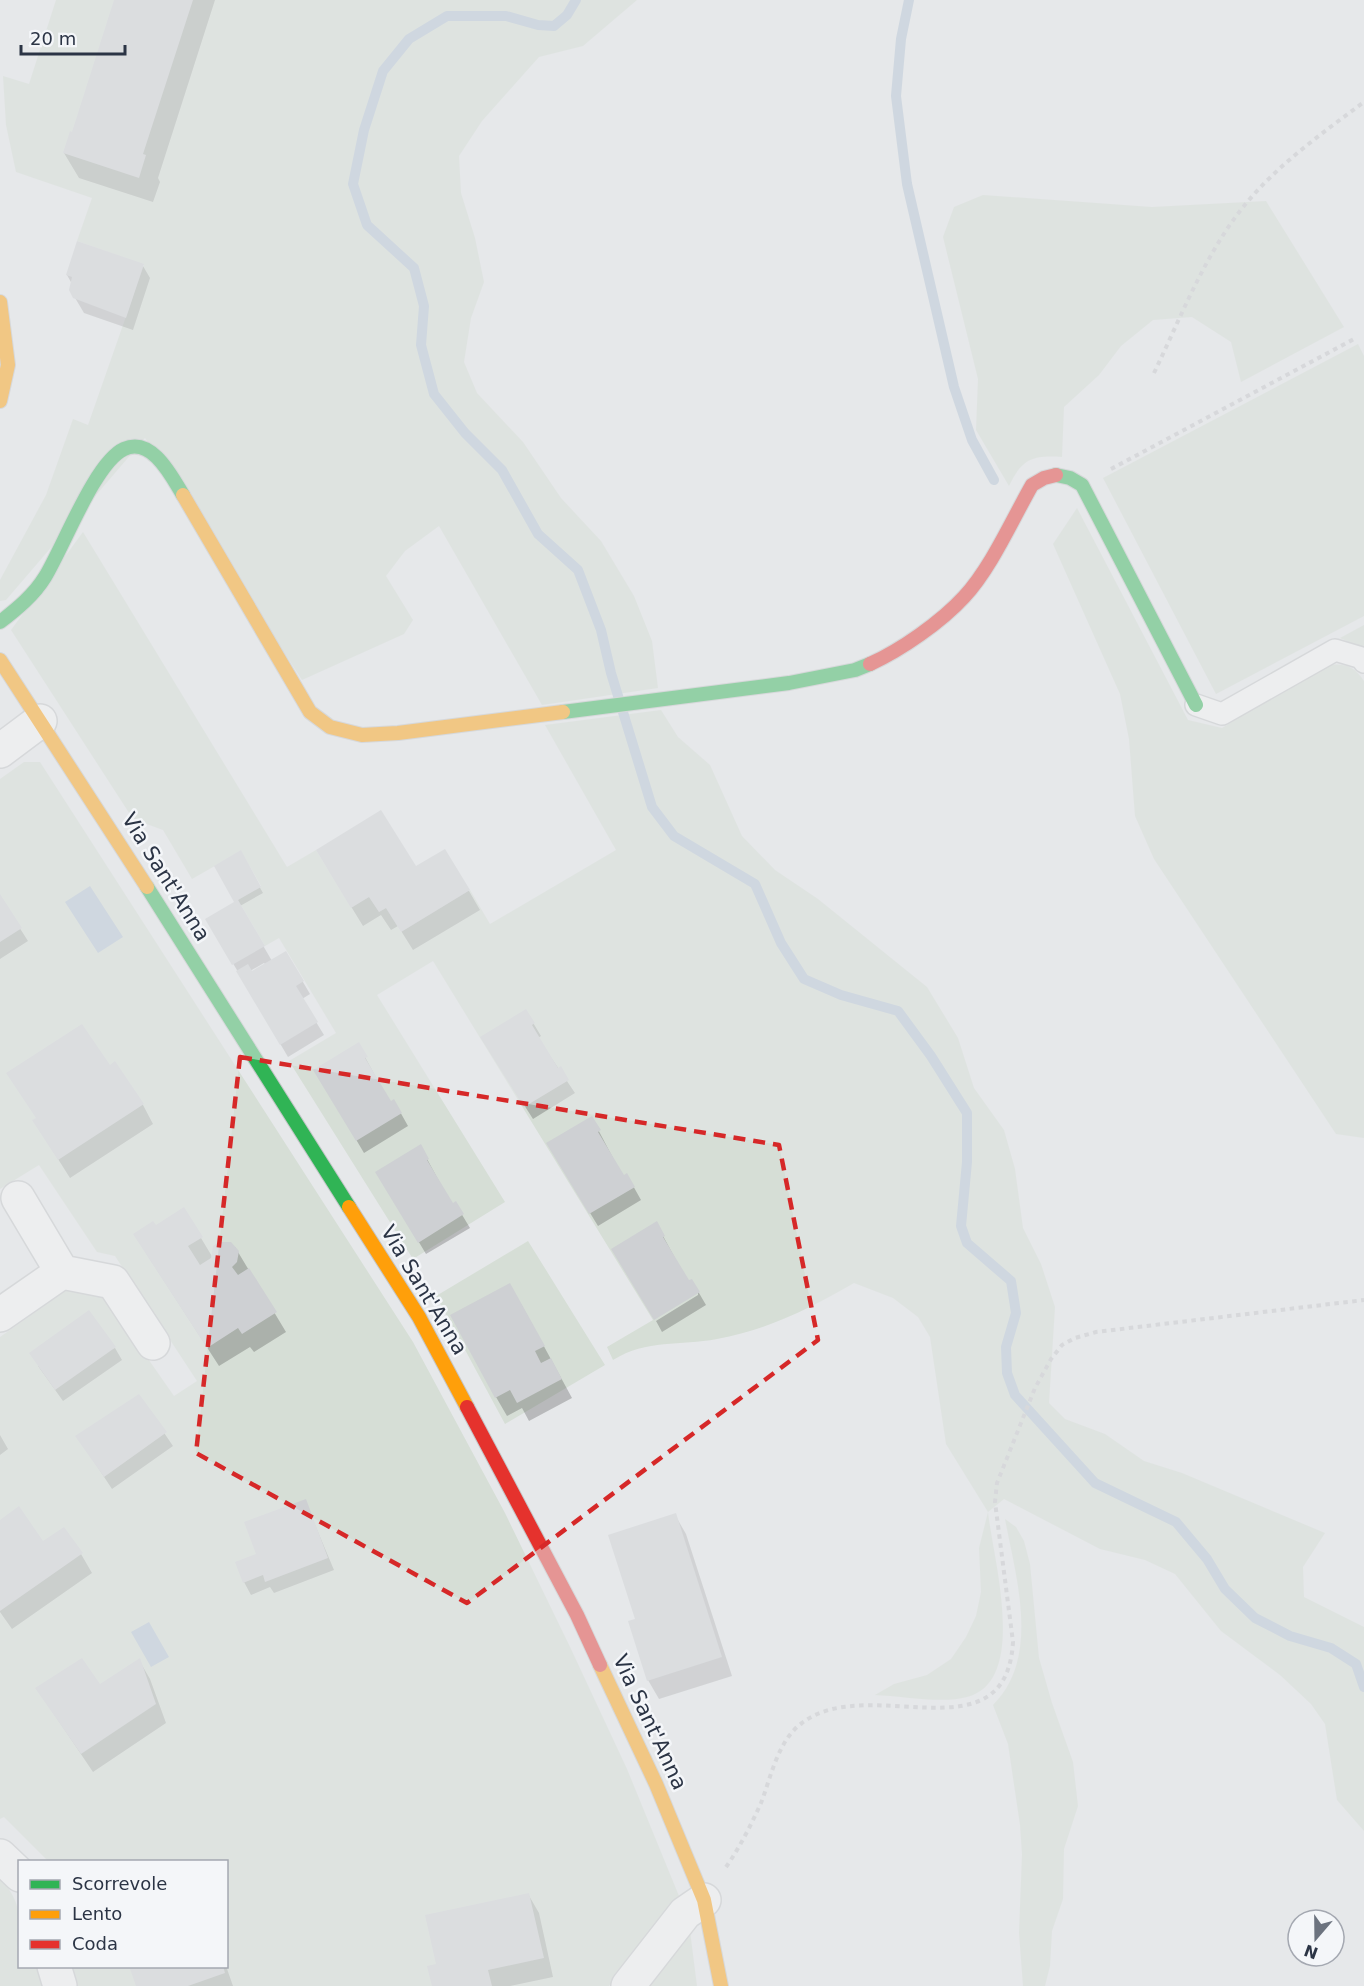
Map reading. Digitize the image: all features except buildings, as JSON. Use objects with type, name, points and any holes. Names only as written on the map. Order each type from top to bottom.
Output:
[{"type":"street","points":[[0,302],[8,348],[6,379],[0,401]]},
{"type":"street","points":[[0,622],[32,595],[46,576],[106,464],[123,449],[138,447],[157,456],[169,471],[310,712],[330,728],[352,736],[380,735],[663,699],[826,676],[855,670],[883,658],[929,627],[964,597],[1032,485],[1040,478],[1054,475],[1075,480],[1082,485],[1196,705]]},
{"type":"street","name":"Via Sant'Anna","points":[[0,660],[419,1317],[578,1615],[656,1784],[704,1900],[721,1986]]},
{"type":"street","points":[[0,751],[40,721]]},
{"type":"street","points":[[18,1198],[62,1272]]},
{"type":"street","points":[[0,1315],[62,1272],[113,1282],[153,1343]]},
{"type":"street","points":[[0,1856],[18,1873]]},
{"type":"street","points":[[628,1986],[685,1913],[704,1900]]},
{"type":"street","points":[[55,1968],[60,1986]]},
{"type":"lane","points":[[1196,705],[1222,714],[1335,650],[1362,658],[1364,662]]},
{"type":"path","points":[[1154,373],[1206,265],[1241,210],[1314,140],[1364,102]]},
{"type":"path","points":[[1082,485],[1354,339]]},
{"type":"path","points":[[704,1900],[733,1857],[760,1804],[784,1746],[801,1723],[830,1710],[859,1704],[969,1706],[989,1697],[1002,1682],[1011,1662],[1013,1642],[995,1491],[1035,1388],[1051,1359],[1062,1346],[1075,1338],[1096,1332],[1364,1300]]},
{"type":"highlighted area","points":[[240,1057],[779,1145],[818,1340],[467,1603],[196,1453]]},
{"type":"shaded area","points":[[56,0],[637,0],[583,46],[539,57],[482,121],[459,156],[461,193],[475,238],[484,282],[471,318],[464,362],[477,393],[523,442],[561,498],[601,541],[634,596],[652,641],[658,688],[542,705],[439,526],[405,551],[386,576],[413,620],[404,634],[302,680],[145,438],[6,600],[0,601],[0,580],[46,495],[73,419],[88,425],[144,265],[77,241],[92,198],[16,172],[6,125],[3,76],[29,84]]},
{"type":"shaded area","points":[[983,195],[1152,207],[1266,201],[1344,327],[1241,382],[1231,342],[1192,317],[1153,320],[1121,346],[1099,375],[1064,407],[1062,457],[1043,457],[1029,461],[1019,470],[1009,486],[976,430],[978,379],[943,237],[954,207]]},
{"type":"shaded area","points":[[1358,344],[1364,356],[1364,616],[1216,694],[1103,478]]},
{"type":"shaded area","points":[[1077,508],[1188,720],[1222,728],[1324,666],[1336,664],[1347,666],[1356,671],[1364,681],[1364,1138],[1336,1134],[1154,859],[1135,816],[1129,739],[1120,694],[1053,544]]},
{"type":"shaded area","points":[[83,532],[287,867],[316,850],[351,907],[369,897],[379,912],[386,908],[401,932],[470,890],[490,924],[616,850],[545,725],[661,710],[678,737],[710,765],[742,836],[775,870],[818,899],[927,987],[958,1038],[974,1088],[1004,1130],[1015,1169],[1023,1228],[1041,1264],[1055,1307],[1049,1403],[1065,1419],[1105,1434],[1144,1461],[1182,1473],[1325,1533],[1303,1567],[1304,1597],[1364,1627],[1364,1831],[1337,1800],[1325,1724],[1311,1704],[1280,1675],[1221,1631],[1175,1574],[1145,1560],[1100,1549],[1004,1499],[988,1512],[946,1444],[930,1337],[918,1317],[893,1298],[854,1283],[805,1309],[754,1330],[717,1339],[651,1346],[626,1353],[613,1360],[607,1347],[653,1320],[433,961],[377,995],[505,1202],[413,1259],[289,1061],[336,1033],[279,938],[265,946],[238,900],[261,886],[241,851],[192,879],[163,830],[133,819],[11,630]]},
{"type":"shaded area","points":[[1364,625],[1364,649],[1340,638]]},
{"type":"shaded area","points":[[24,762],[40,762],[413,1342],[505,1513],[627,1769],[679,1896],[609,1986],[77,1986],[71,1968],[228,1968],[228,1860],[47,1860],[4,1817],[0,1819],[0,1337],[71,1287],[102,1293],[174,1396],[197,1381],[115,1256],[97,1252],[39,1165],[0,1189],[0,779]]},
{"type":"shaded area","points":[[528,1241],[605,1365],[505,1424],[436,1296]]},
{"type":"shaded area","points":[[988,1512],[1003,1616],[1002,1644],[997,1668],[986,1686],[967,1697],[946,1700],[875,1695],[894,1684],[927,1675],[951,1659],[966,1637],[976,1616],[981,1592],[979,1548]]},
{"type":"shaded area","points":[[1005,1519],[1016,1527],[1024,1541],[1030,1564],[1039,1658],[1073,1762],[1078,1806],[1064,1849],[1063,1899],[1052,1931],[1050,1966],[1045,1986],[1023,1986],[1019,1933],[1022,1854],[1020,1825],[1008,1744],[993,1705],[1008,1686],[1017,1664],[1021,1641],[1019,1591]]},
{"type":"shaded area","points":[[0,1878],[9,1889],[18,1909],[18,1968],[38,1968],[44,1986],[0,1986]]},
{"type":"shaded area","points":[[690,1931],[697,1986],[648,1986]]},
{"type":"water","points":[[90,886],[123,937],[98,953],[65,902]]},
{"type":"water","points":[[149,1622],[169,1657],[151,1667],[131,1632]]},
{"type":"waterway","points":[[576,0],[567,15],[554,26],[538,25],[506,16],[447,16],[409,39],[383,71],[364,130],[353,184],[367,225],[414,268],[424,306],[421,345],[434,394],[465,433],[502,470],[538,534],[578,570],[601,630],[611,673],[652,807],[674,836],[755,884],[781,943],[804,979],[841,995],[898,1011],[931,1056],[967,1113],[967,1162],[961,1226],[967,1243],[1011,1281],[1016,1313],[1006,1347],[1007,1373],[1015,1395],[1095,1483],[1176,1522],[1207,1559],[1225,1589],[1255,1618],[1290,1636],[1331,1648],[1356,1664],[1364,1687]]},
{"type":"waterway","points":[[909,0],[901,39],[896,96],[907,184],[954,387],[972,440],[994,480]]},
{"type":"traffic: fast","points":[[0,622],[41,584],[80,507],[102,470],[113,457],[124,449],[143,448],[152,453],[167,469],[183,495]]},
{"type":"traffic: fast","points":[[1056,475],[1070,478],[1082,485],[1196,705]]},
{"type":"traffic: fast","points":[[563,712],[789,683],[855,670],[870,664]]},
{"type":"traffic: fast","points":[[147,887],[349,1207]]},
{"type":"traffic: slow","points":[[0,302],[8,365],[0,401]]},
{"type":"traffic: slow","points":[[183,495],[310,712],[330,727],[362,735],[398,733],[563,712]]},
{"type":"traffic: slow","points":[[0,660],[147,887]]},
{"type":"traffic: slow","points":[[349,1207],[419,1317],[467,1407]]},
{"type":"traffic: slow","points":[[600,1665],[656,1784],[704,1900],[721,1986]]},
{"type":"traffic: jam","points":[[870,664],[920,635],[964,597],[992,558],[1032,485],[1044,478],[1056,475]]},
{"type":"traffic: jam","points":[[467,1407],[577,1615],[600,1665]]}]
